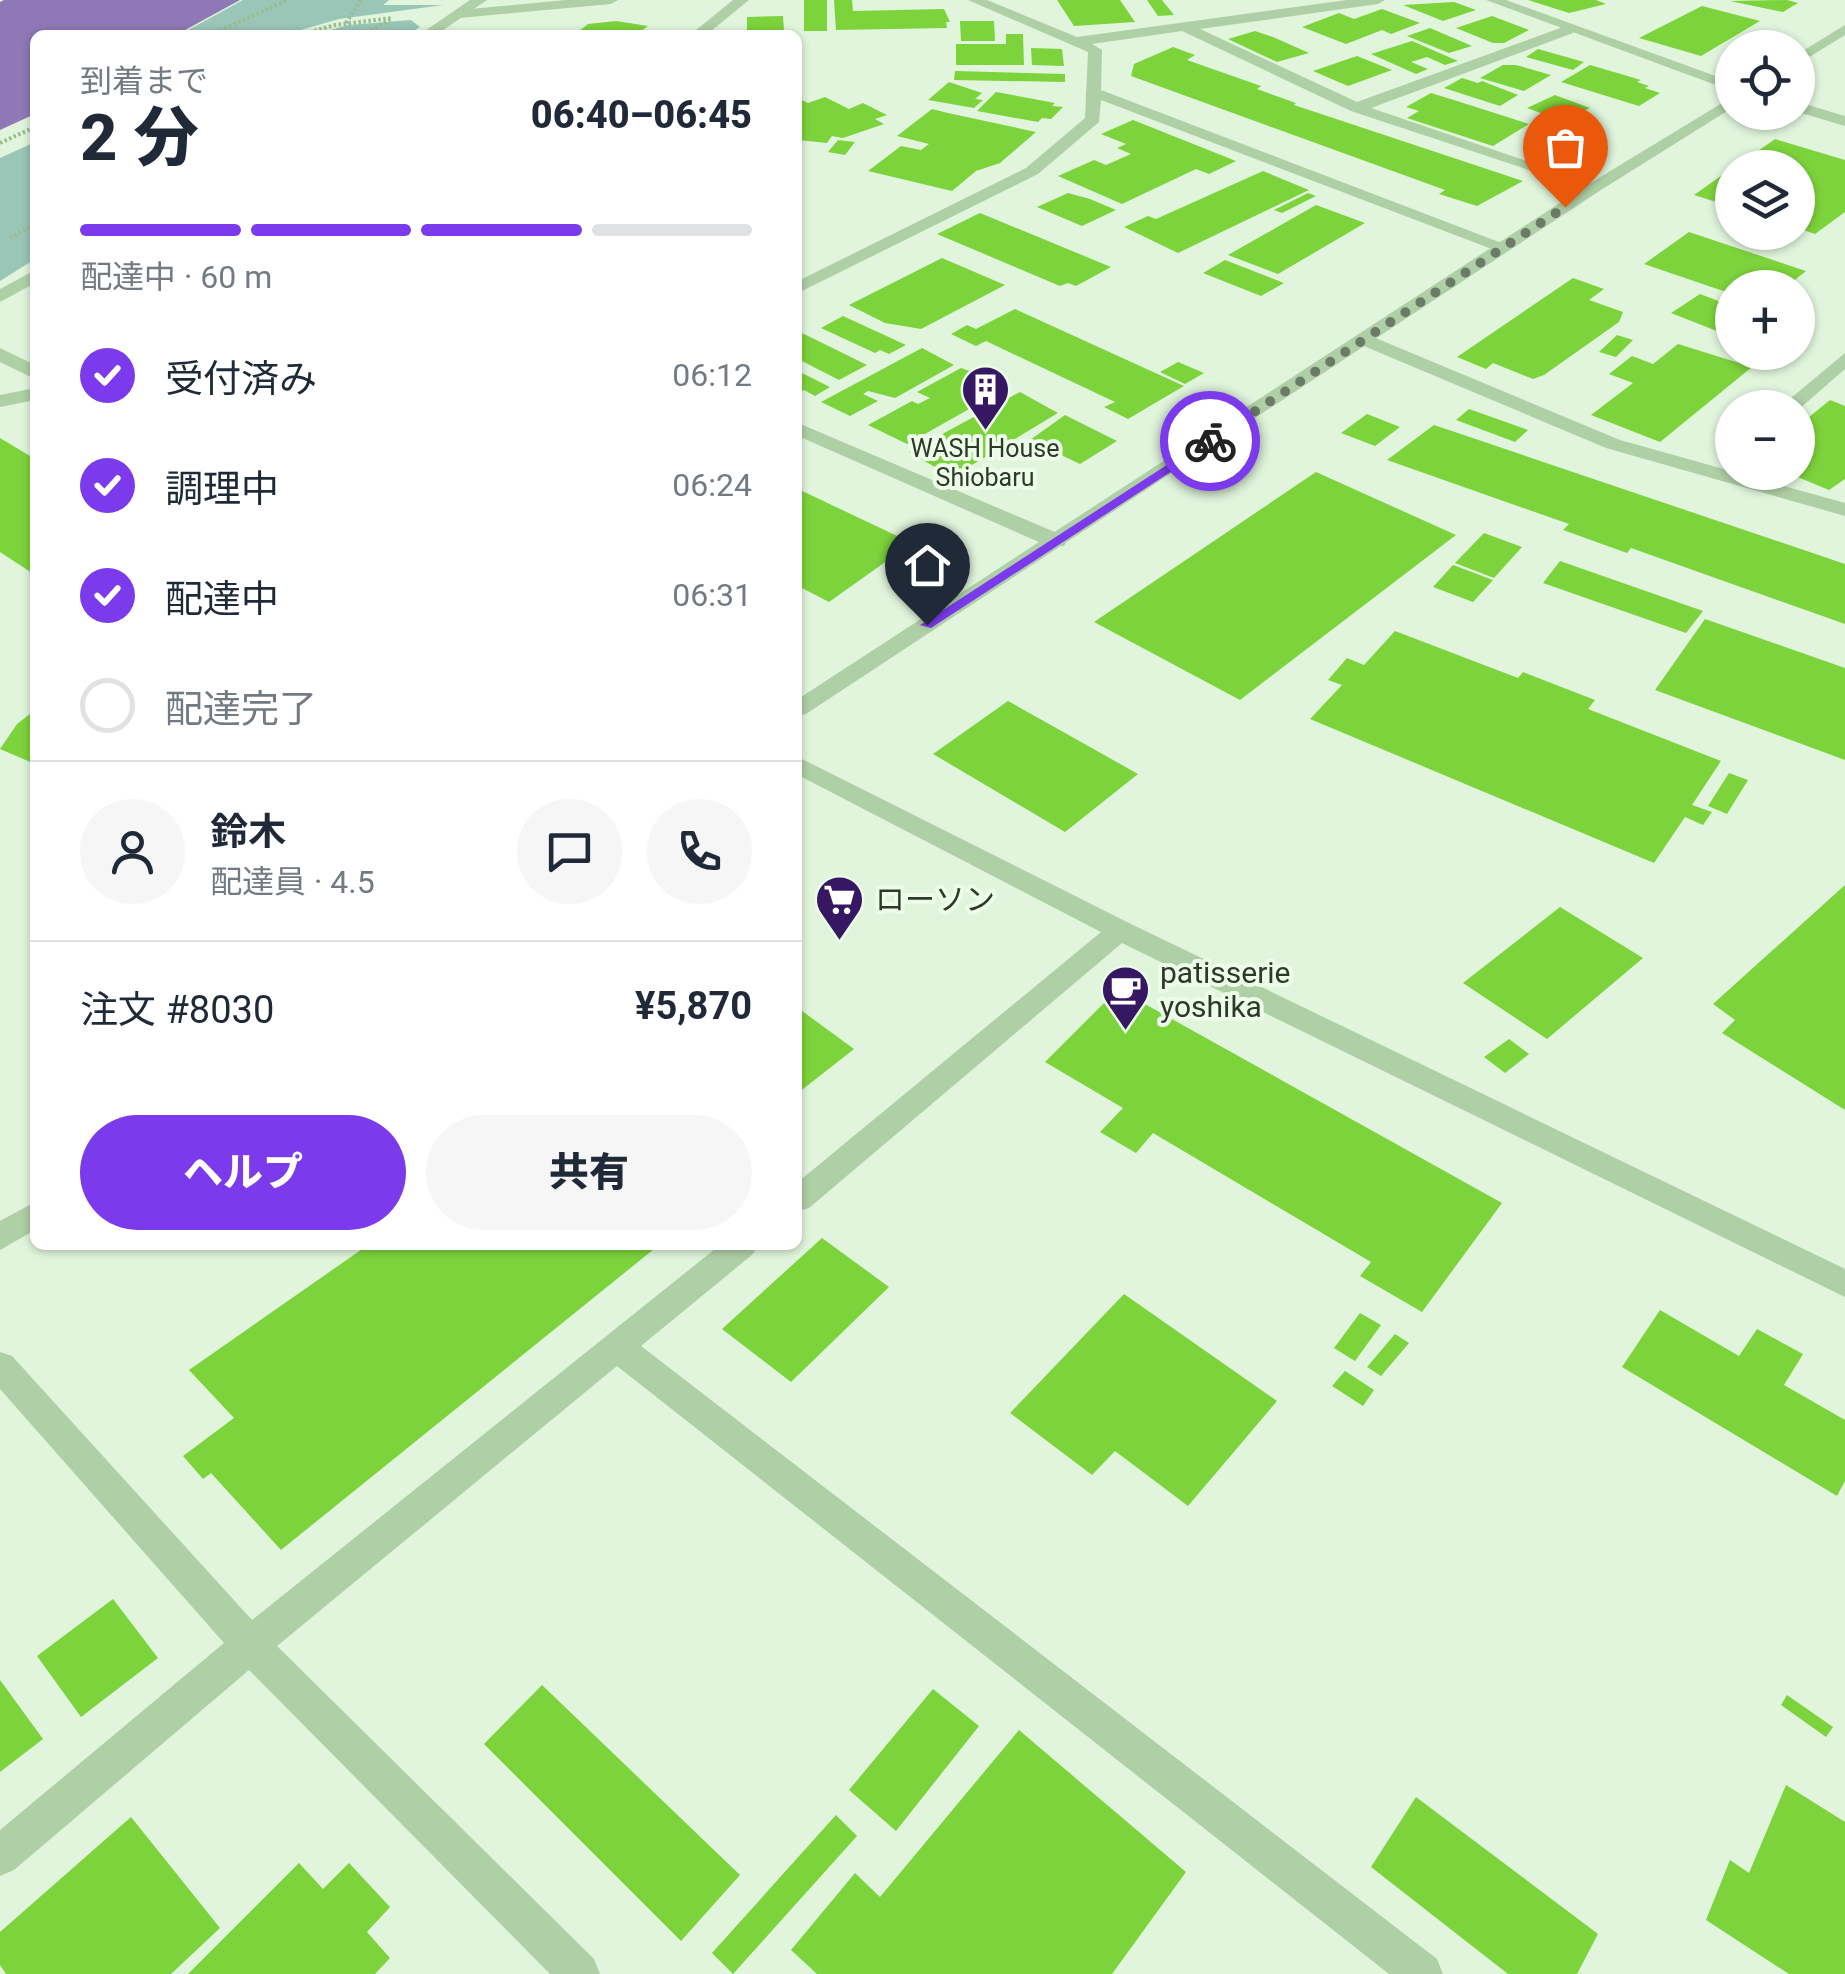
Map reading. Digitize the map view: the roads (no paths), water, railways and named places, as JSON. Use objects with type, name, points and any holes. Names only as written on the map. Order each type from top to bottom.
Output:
[{"type":"street","points":[[434,30],[480,0]]},
{"type":"street","points":[[460,14],[611,0]]},
{"type":"street","points":[[703,30],[742,0]]},
{"type":"street","points":[[802,286],[1032,171],[1092,118],[1095,50],[1079,40],[975,0]]},
{"type":"street","points":[[1079,40],[1378,0]]},
{"type":"street","points":[[1493,0],[1715,81]]},
{"type":"street","points":[[1183,26],[1356,108],[1595,187]]},
{"type":"street","points":[[1356,108],[1568,30]]},
{"type":"street","points":[[1815,49],[1845,30]]},
{"type":"street","points":[[1094,92],[1503,247]]},
{"type":"street","points":[[1815,112],[1845,121]]},
{"type":"street","points":[[802,706],[1595,187],[1715,113]]},
{"type":"street","points":[[0,297],[30,279]]},
{"type":"street","points":[[1366,340],[1613,444],[1845,510]]},
{"type":"street","points":[[0,354],[30,371]]},
{"type":"street","points":[[1809,390],[1845,359]]},
{"type":"street","points":[[0,401],[30,395]]},
{"type":"street","points":[[802,430],[1056,542]]},
{"type":"street","points":[[802,767],[1120,930],[1845,1284]]},
{"type":"street","points":[[802,1195],[1120,930]]},
{"type":"street","points":[[0,1237],[30,1217]]},
{"type":"street","points":[[0,1856],[250,1645],[736,1250]]},
{"type":"street","points":[[619,1348],[1422,1974]]},
{"type":"street","points":[[0,1366],[250,1645],[579,1974]]},
{"type":"place","name":"WASH House Shiobaru","points":[[985,432]]},
{"type":"place","name":"ローソン","points":[[840,942]]},
{"type":"place","name":"patisserie yoshika","points":[[1125,1032]]}]
